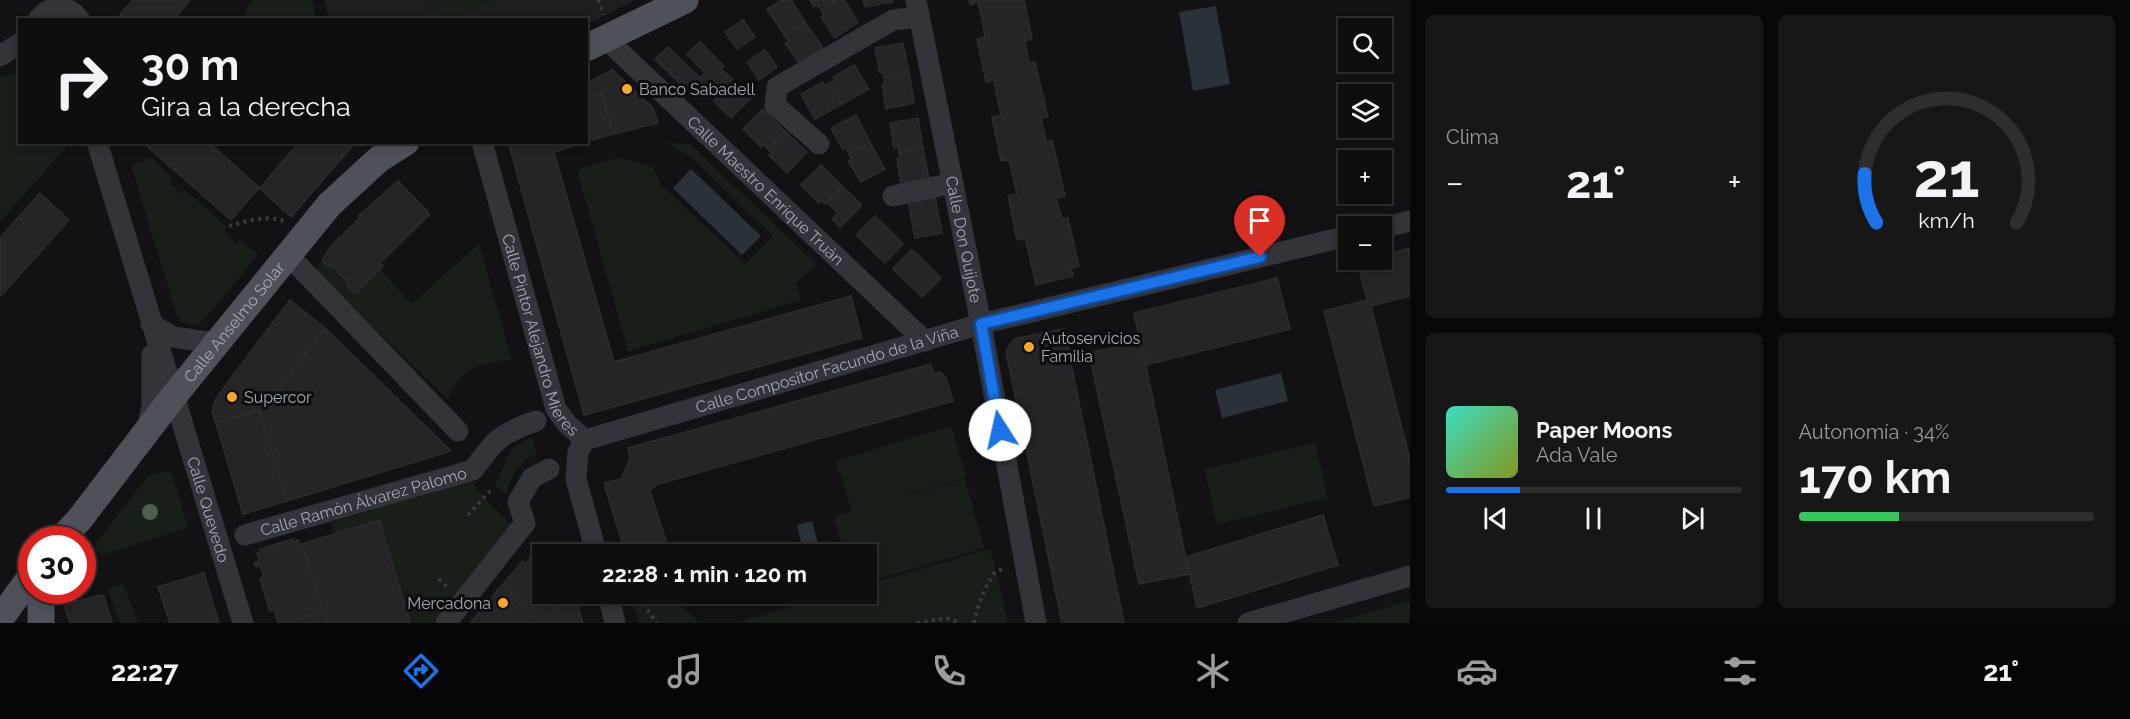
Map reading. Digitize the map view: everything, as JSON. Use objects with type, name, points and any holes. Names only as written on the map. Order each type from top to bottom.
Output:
[{"type":"main road","points":[[596,43],[685,0]]},
{"type":"main road","name":"Calle Anselmo Solar","points":[[80,526],[173,397],[329,205],[379,159],[403,144]]},
{"type":"main road","points":[[0,620],[18,595]]},
{"type":"main road","points":[[41,604],[41,623]]},
{"type":"street","points":[[46,10],[57,7],[82,13]]},
{"type":"street","points":[[819,144],[775,105],[777,87],[918,9]]},
{"type":"street","name":"Calle Don Quijote","points":[[918,9],[981,324],[1036,623]]},
{"type":"street","name":"Calle Maestro Enrique Truán","points":[[596,43],[925,341]]},
{"type":"street","points":[[0,56],[18,44]]},
{"type":"street","points":[[98,144],[151,324],[154,384],[146,433]]},
{"type":"street","name":"Calle Pintor Alejandro Mieres","points":[[483,144],[556,409],[567,424],[585,440],[578,452],[576,479],[594,544]]},
{"type":"street","points":[[893,196],[953,183]]},
{"type":"street","points":[[1392,226],[1410,221]]},
{"type":"street","name":"Calle Compositor Facundo de la Viña","points":[[585,440],[981,324],[1338,238]]},
{"type":"street","points":[[288,255],[458,430]]},
{"type":"street","points":[[151,324],[173,337],[216,343]]},
{"type":"street","name":"Calle Quevedo","points":[[151,324],[243,623]]},
{"type":"street","name":"Calle Ramón Álvarez Palomo","points":[[244,535],[473,470],[494,441],[509,431],[536,421]]},
{"type":"street","points":[[446,623],[525,523],[518,502],[532,478],[549,469]]},
{"type":"street","points":[[1248,623],[1410,576]]},
{"type":"street","points":[[615,623],[617,604]]},
{"type":"path","points":[[229,226],[259,219],[278,218],[292,224]]},
{"type":"path","points":[[468,514],[490,491]]},
{"type":"path","points":[[974,623],[978,604],[986,585],[996,571],[1004,569]]},
{"type":"path","points":[[643,604],[657,623]]},
{"type":"path","points":[[917,623],[946,618],[962,623]]},
{"type":"shaded area","points":[[253,0],[312,0],[316,18],[250,18],[243,12]]},
{"type":"shaded area","points":[[324,0],[635,0],[588,24],[588,18],[329,18]]},
{"type":"shaded area","points":[[427,0],[493,0],[461,18],[437,18]]},
{"type":"shaded area","points":[[1216,6],[1230,84],[1193,91],[1179,12]]},
{"type":"shaded area","points":[[18,74],[18,144],[66,144],[67,146],[0,222],[0,78]]},
{"type":"shaded area","points":[[667,143],[690,144],[817,265],[796,282],[801,300],[628,351],[577,170],[619,157],[653,167],[661,185],[745,264],[773,236],[691,157]]},
{"type":"shaded area","points":[[151,157],[172,178],[168,182],[182,194],[185,190],[227,227],[224,231],[236,244],[240,240],[258,255],[205,319],[197,325],[182,322],[177,316],[131,165]]},
{"type":"shaded area","points":[[691,169],[761,236],[742,255],[673,188]]},
{"type":"shaded area","points":[[479,244],[512,360],[491,362],[464,374],[457,381],[448,400],[314,270],[322,260],[329,267],[331,265],[348,282],[346,284],[355,293],[380,269],[411,304]]},
{"type":"shaded area","points":[[1281,373],[1288,401],[1222,418],[1215,390]]},
{"type":"shaded area","points":[[951,426],[966,477],[891,500],[965,479],[984,548],[877,579],[877,544],[842,544],[834,517],[852,511],[836,461]]},
{"type":"shaded area","points":[[532,436],[537,454],[530,457],[516,470],[506,494],[495,485],[511,449]]},
{"type":"shaded area","points":[[1315,443],[1328,498],[1217,524],[1204,469]]},
{"type":"shaded area","points":[[166,471],[172,473],[187,524],[186,528],[102,555],[96,549],[96,543],[148,476]]},
{"type":"shaded area","points":[[471,480],[483,497],[511,524],[434,623],[409,623],[379,520],[334,534],[330,523]]},
{"type":"shaded area","points":[[812,521],[818,544],[802,544],[797,525]]},
{"type":"shaded area","points":[[990,549],[1008,623],[735,623],[801,604],[877,604],[877,582]]},
{"type":"shaded area","points":[[123,584],[138,623],[120,623],[108,589]]},
{"type":"shaded area","points":[[1410,601],[1410,623],[1333,623]]},
{"type":"shaded area","points":[[634,604],[679,604],[700,623],[639,623]]},
{"type":"building","points":[[133,0],[190,0],[175,18],[124,18],[120,14]]},
{"type":"building","points":[[782,0],[791,0],[805,22],[785,36],[767,9]]},
{"type":"building","points":[[810,0],[836,0],[821,10],[817,5],[814,7]]},
{"type":"building","points":[[836,0],[844,0],[858,22],[835,38],[821,17],[824,15],[821,10]]},
{"type":"building","points":[[863,0],[892,0],[893,2],[865,7]]},
{"type":"building","points":[[969,0],[1024,0],[1032,39],[1025,41],[1029,63],[1035,62],[1048,117],[1041,118],[1046,142],[1052,140],[1065,196],[1056,198],[1062,219],[1068,218],[1079,266],[1071,268],[1073,276],[1036,285],[1025,238],[1017,240],[1008,196],[1017,194],[1009,160],[1001,161],[992,117],[1001,115],[994,80],[986,82],[977,39],[985,37],[978,2],[970,5]]},
{"type":"building","points":[[743,20],[755,37],[737,49],[725,32]]},
{"type":"building","points":[[805,22],[823,48],[799,63],[785,43],[788,41],[785,36]]},
{"type":"building","points":[[700,42],[724,66],[721,69],[728,75],[710,94],[704,88],[694,98],[655,59],[668,47],[700,78],[705,73],[687,54]]},
{"type":"building","points":[[903,43],[909,73],[884,78],[883,72],[880,73],[875,48]]},
{"type":"building","points":[[765,50],[777,67],[759,80],[747,62]]},
{"type":"building","points":[[854,65],[869,89],[842,104],[829,83],[835,80],[833,77]]},
{"type":"building","points":[[613,70],[653,108],[658,123],[613,134],[602,94],[588,98],[588,82]]},
{"type":"building","points":[[909,73],[914,103],[886,109],[882,84],[885,84],[884,78]]},
{"type":"building","points":[[728,75],[751,98],[731,118],[710,94]]},
{"type":"building","points":[[823,82],[824,86],[829,83],[842,104],[815,119],[801,94]]},
{"type":"building","points":[[602,94],[613,134],[588,141],[588,98]]},
{"type":"building","points":[[763,109],[785,131],[768,149],[763,144],[761,147],[743,129]]},
{"type":"building","points":[[856,115],[870,142],[849,154],[846,148],[843,150],[831,128]]},
{"type":"building","points":[[918,118],[923,148],[899,153],[898,147],[894,148],[890,123]]},
{"type":"building","points":[[785,131],[807,152],[787,173],[769,155],[772,153],[768,149]]},
{"type":"building","points":[[870,142],[885,169],[861,182],[848,161],[852,159],[849,154]]},
{"type":"building","points":[[144,144],[210,144],[260,188],[297,144],[354,144],[291,217],[259,188],[231,220]]},
{"type":"building","points":[[509,144],[579,144],[554,152],[614,362],[851,296],[862,338],[584,415]]},
{"type":"building","points":[[923,148],[929,179],[901,184],[897,159],[900,158],[899,153]]},
{"type":"building","points":[[821,165],[843,187],[825,204],[821,200],[819,203],[801,185]]},
{"type":"building","points":[[398,181],[430,214],[380,263],[383,266],[355,294],[346,284],[348,282],[331,265],[329,267],[322,260],[332,245],[360,218],[358,216]]},
{"type":"building","points":[[843,187],[862,205],[840,227],[832,219],[838,213],[827,202]]},
{"type":"building","points":[[40,193],[69,220],[0,297],[0,238]]},
{"type":"building","points":[[935,196],[942,233],[915,238],[908,201]]},
{"type":"building","points":[[875,216],[903,244],[885,263],[856,235]]},
{"type":"building","points":[[1410,248],[1410,296],[1371,306],[1367,300],[1359,270],[1392,270],[1392,252]]},
{"type":"building","points":[[912,249],[941,278],[922,297],[893,269]]},
{"type":"building","points":[[1277,278],[1290,329],[1145,365],[1134,313]]},
{"type":"building","points":[[290,300],[325,328],[268,405],[231,378]]},
{"type":"building","points":[[1367,300],[1371,306],[1410,460],[1410,497],[1374,506],[1324,311]]},
{"type":"building","points":[[325,328],[451,451],[287,501],[259,410],[216,423],[212,412],[215,400],[231,378],[268,405]]},
{"type":"building","points":[[1064,329],[1124,623],[1062,623],[1006,352],[1014,339]]},
{"type":"building","points":[[1141,342],[1189,574],[1139,584],[1089,353]]},
{"type":"building","points":[[931,364],[933,374],[940,372],[946,378],[953,401],[658,484],[650,491],[667,544],[635,544],[634,542],[622,544],[604,483],[621,479],[630,458],[628,448]]},
{"type":"building","points":[[259,410],[287,501],[243,514],[216,423]]},
{"type":"building","points":[[1323,515],[1338,565],[1197,608],[1186,557]]},
{"type":"building","points":[[379,520],[410,622],[326,623],[303,549],[301,550],[299,545]]},
{"type":"building","points":[[293,539],[294,542],[298,540],[301,550],[303,549],[323,611],[285,623],[278,623],[274,610],[270,611],[260,579],[264,577],[260,565],[256,567],[254,563],[259,561],[257,553],[261,552],[260,549]]},
{"type":"building","points":[[532,556],[532,604],[561,604],[546,622],[536,615],[534,617],[521,602],[520,604],[510,596],[512,593],[502,585],[523,561],[526,563]]},
{"type":"building","points":[[204,573],[219,623],[170,623],[158,587]]},
{"type":"building","name":"Mercadona","points":[[502,585],[512,593],[510,596],[520,604],[521,602],[534,617],[536,615],[546,622],[561,604],[577,604],[583,623],[470,623]]},
{"type":"building","points":[[96,596],[104,596],[112,623],[70,623],[64,605],[96,604]]},
{"type":"building","points":[[323,611],[326,623],[285,623]]},
{"type":"place","name":"Banco Sabadell","points":[[627,89]]},
{"type":"place","name":"Autoservicios Familia","points":[[1029,347]]},
{"type":"place","name":"Supercor","points":[[232,397]]},
{"type":"place","name":"Mercadona","points":[[503,603]]},
{"type":"route","points":[[1000,430],[981,324],[1260,257]]}]
